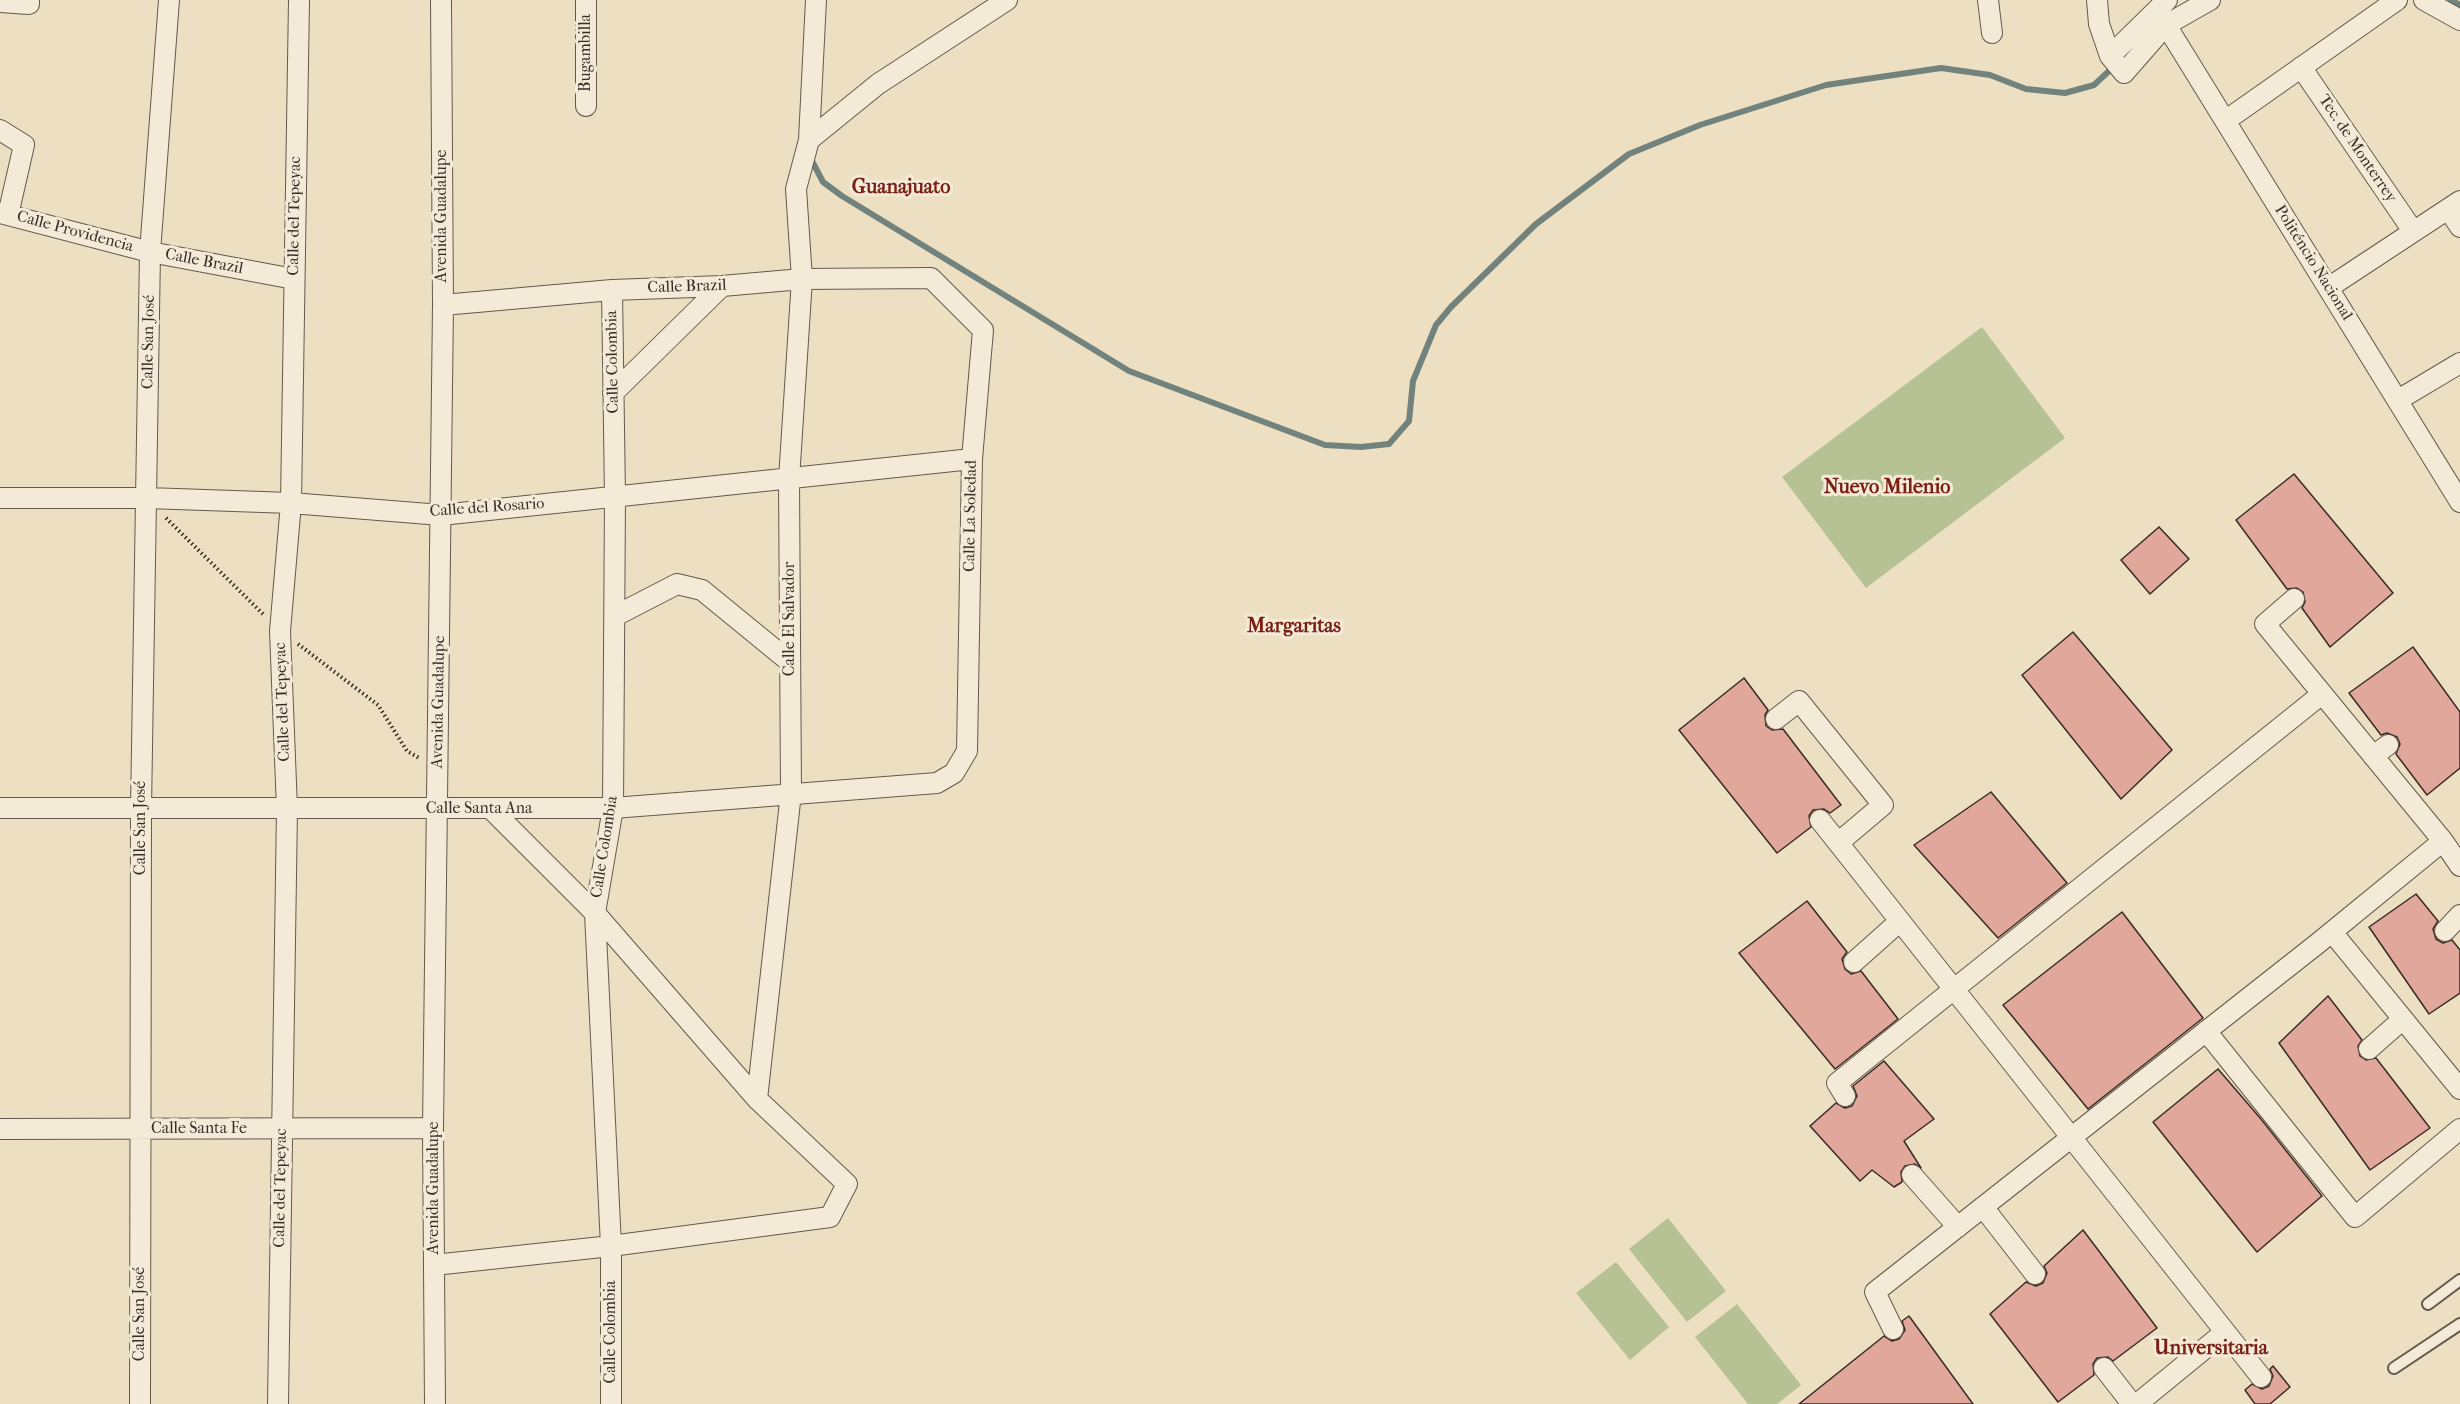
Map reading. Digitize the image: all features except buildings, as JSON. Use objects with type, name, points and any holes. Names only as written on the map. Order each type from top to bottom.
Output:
[{"type":"street","points":[[0,2],[29,4],[29,0]]},
{"type":"street","name":"Calle San José","points":[[140,1404],[141,808],[150,252],[169,0]]},
{"type":"street","name":"Calle del Tepeyac","points":[[278,1404],[287,809],[280,631],[291,503],[299,0]]},
{"type":"street","name":"Avenida Guadalupe","points":[[435,1404],[433,1128],[443,305],[441,0]]},
{"type":"street","name":"Bugambilla","points":[[586,0],[586,106]]},
{"type":"street","name":"Calle El Salvador","points":[[757,1099],[791,793],[789,479],[802,279],[796,189],[809,140],[816,0]]},
{"type":"street","points":[[809,140],[878,84],[1007,0]]},
{"type":"street","points":[[1988,0],[1992,33]]},
{"type":"street","points":[[2097,0],[2099,24],[2110,56],[2124,73],[2166,25],[2210,0]]},
{"type":"street","points":[[2110,56],[2167,0]]},
{"type":"street","points":[[2225,121],[2397,0]]},
{"type":"street","points":[[2424,0],[2460,20]]},
{"type":"street","name":"Politéncio Nacional","points":[[2166,25],[2460,502]]},
{"type":"street","name":"Tec. de Monterrey","points":[[2301,67],[2414,231]]},
{"type":"street","points":[[0,130],[24,145],[4,214]]},
{"type":"street","points":[[2328,288],[2454,205],[2460,227]]},
{"type":"street","name":"Calle Providencia","points":[[4,214],[150,252]]},
{"type":"street","name":"Calle Brazil","points":[[150,252],[294,279]]},
{"type":"street","name":"Calle Brazil","points":[[443,305],[612,290],[722,286],[802,279],[931,279]]},
{"type":"street","name":"Calle La Soledad","points":[[931,279],[983,330],[972,459],[967,751],[954,773]]},
{"type":"street","points":[[614,393],[722,286]]},
{"type":"street","name":"Calle Colombia","points":[[610,1404],[611,1246],[595,913],[613,808],[615,497],[612,290]]},
{"type":"street","points":[[2398,400],[2460,363]]},
{"type":"street","name":"Calle del Rosario","points":[[0,498],[147,498],[291,503],[441,515],[972,459]]},
{"type":"street","points":[[615,616],[677,584],[702,590],[790,662]]},
{"type":"street","points":[[2294,599],[2265,624],[2322,694],[2381,750],[2460,866]]},
{"type":"street","points":[[1845,1096],[1837,1083],[2322,694]]},
{"type":"street","points":[[1776,719],[1799,701],[1883,805],[1838,843]]},
{"type":"street","name":"Calle Santa Ana","points":[[0,808],[613,808],[937,783],[954,773]]},
{"type":"street","points":[[434,1264],[611,1246],[831,1217],[847,1184],[757,1099],[595,913],[491,809]]},
{"type":"street","points":[[1820,820],[2261,1377]]},
{"type":"street","points":[[1893,1329],[1875,1292],[2332,932],[2443,841]]},
{"type":"street","points":[[2445,931],[2460,915]]},
{"type":"street","points":[[1854,962],[1900,921]]},
{"type":"street","points":[[2332,932],[2460,1089]]},
{"type":"street","points":[[2369,1049],[2403,1019]]},
{"type":"street","points":[[2206,1032],[2355,1217],[2460,1129]]},
{"type":"street","name":"Calle Santa Fe","points":[[0,1129],[433,1128]]},
{"type":"street","points":[[1912,1175],[1958,1227]]},
{"type":"street","points":[[1983,1207],[2035,1274]]},
{"type":"street","points":[[2104,1368],[2134,1404],[2225,1332]]},
{"type":"lane","points":[[2428,1304],[2460,1280]]},
{"type":"lane","points":[[2394,1368],[2460,1324]]},
{"type":"green space","points":[[1982,327],[2065,438],[1866,588],[1782,477]]},
{"type":"green space","points":[[1668,1218],[1726,1291],[1687,1322],[1629,1249]]},
{"type":"green space","points":[[1616,1262],[1669,1327],[1630,1360],[1576,1293]]},
{"type":"green space","points":[[1737,1304],[1801,1385],[1777,1404],[1748,1404],[1695,1337]]},
{"type":"waterway","points":[[2451,0],[2460,5]]},
{"type":"waterway","points":[[812,158],[823,182],[842,196],[1129,371],[1325,445],[1361,447],[1389,444],[1409,421],[1413,381],[1436,325],[1451,307],[1536,224],[1629,154],[1700,125],[1826,85],[1941,68],[1990,75],[2026,89],[2065,93],[2094,85],[2109,71]]},
{"type":"district","name":"Guanajuato","points":[[901,188]]},
{"type":"district","name":"Nuevo Milenio","points":[[1887,488]]},
{"type":"district","name":"Margaritas","points":[[1294,627]]},
{"type":"district","name":"Universitaria","points":[[2211,1349]]}]
